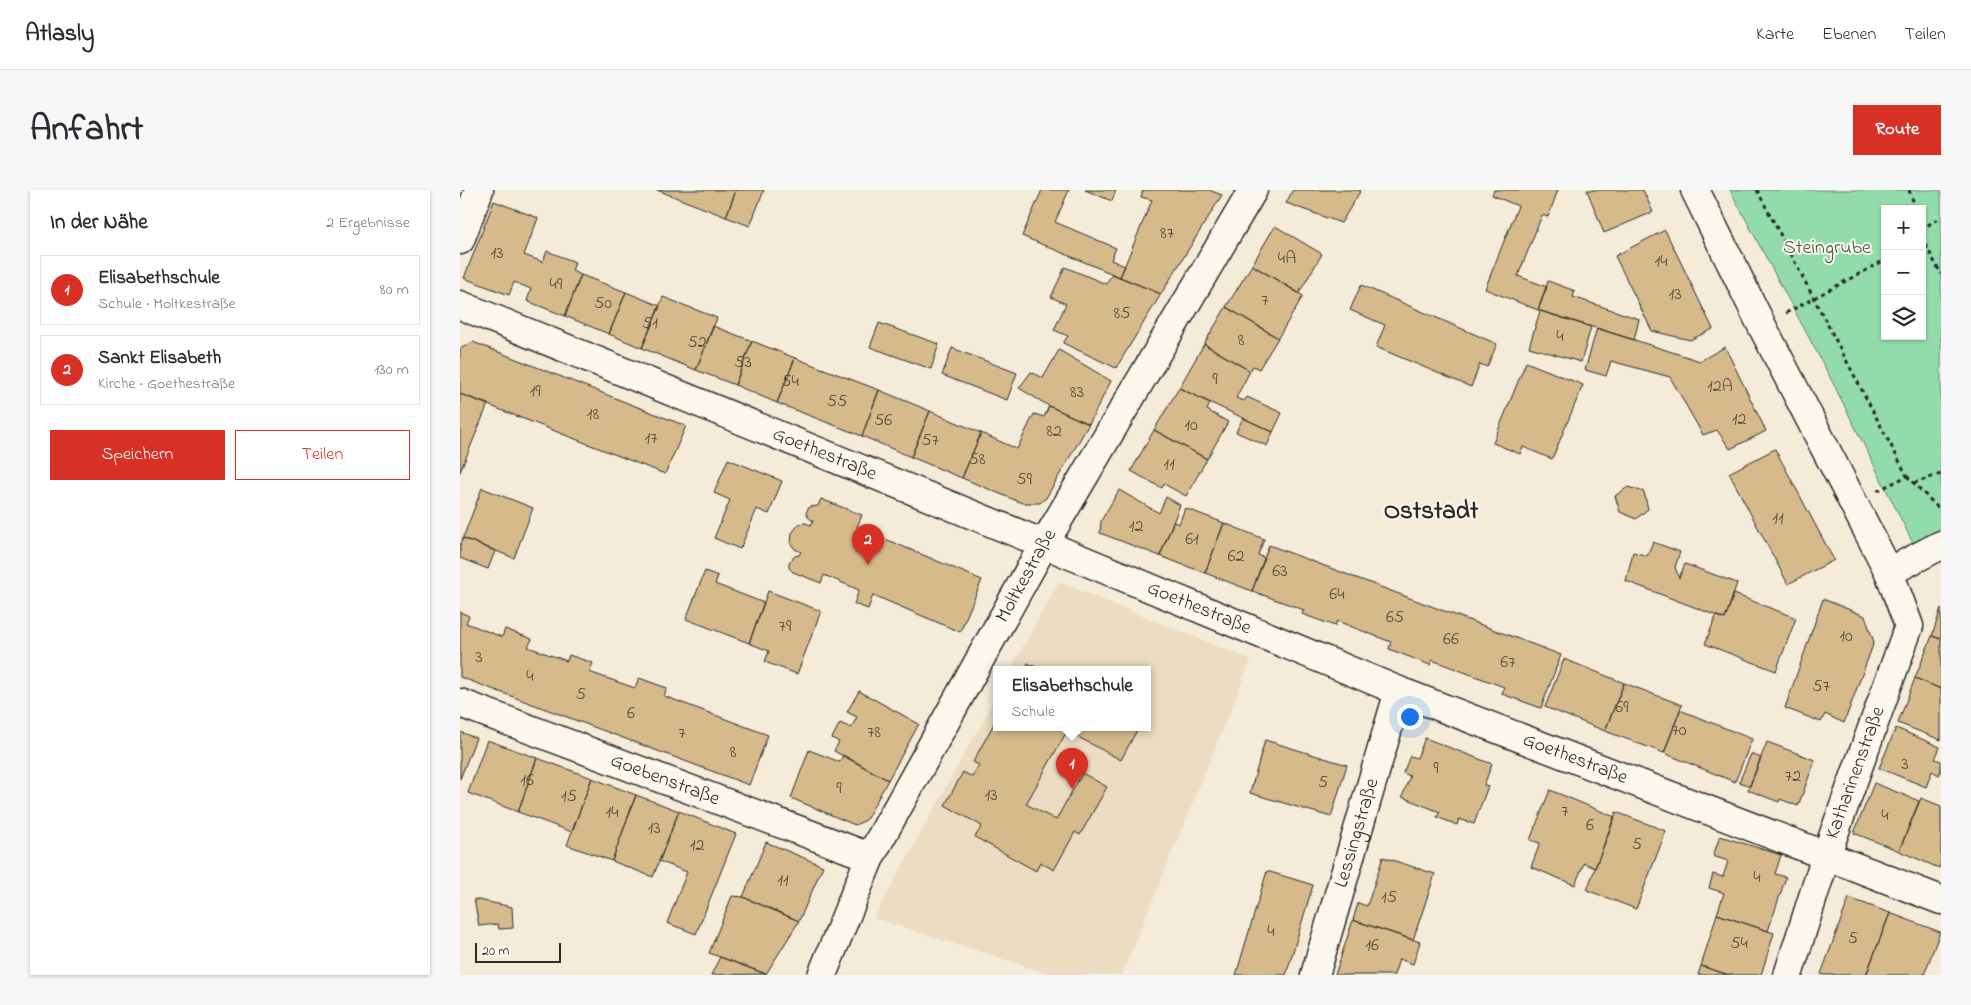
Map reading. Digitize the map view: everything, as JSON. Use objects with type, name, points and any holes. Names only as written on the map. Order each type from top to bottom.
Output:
[{"type":"street","points":[[460,240],[479,190]]},
{"type":"street","name":"Moltkestraße","points":[[822,975],[870,857],[1044,544],[1253,190]]},
{"type":"street","points":[[1695,190],[1852,504],[1889,572],[1941,545]]},
{"type":"street","name":"Goethestraße","points":[[460,305],[1399,691],[1941,900]]},
{"type":"street","name":"Katharinenstraße","points":[[1788,975],[1826,856],[1909,626],[1889,572]]},
{"type":"street","name":"Lessingstraße","points":[[1315,975],[1399,691]]},
{"type":"street","name":"Goebenstraße","points":[[460,703],[870,857]]},
{"type":"path","points":[[1757,190],[1907,476],[1941,511]]},
{"type":"path","points":[[1909,190],[1915,205]]},
{"type":"path","points":[[1926,228],[1933,221],[1941,219]]},
{"type":"path","points":[[1926,246],[1941,274]]},
{"type":"path","points":[[1762,326],[1881,262]]},
{"type":"path","points":[[1914,483],[1941,474]]},
{"type":"path","points":[[1852,504],[1907,476]]},
{"type":"shaded area","points":[[1059,582],[1251,660],[1122,975],[1053,975],[874,918],[993,702],[993,731],[1151,731],[1151,666],[1012,666]]},
{"type":"green space","name":"Steingrube","points":[[1730,190],[1941,190],[1941,529],[1913,543],[1830,377]]},
{"type":"building","points":[[657,190],[736,190],[726,217]]},
{"type":"building","points":[[736,190],[764,190],[750,226],[726,217]]},
{"type":"building","points":[[1042,190],[1069,190],[1055,222],[1116,248],[1111,260],[1125,266],[1120,277],[1022,236]]},
{"type":"building","points":[[1085,190],[1116,190],[1112,201]]},
{"type":"building","points":[[1143,190],[1209,190],[1222,195],[1161,294],[1120,277],[1152,200],[1141,197]]},
{"type":"building","points":[[1293,190],[1361,190],[1341,223],[1286,203]]},
{"type":"building","points":[[1494,190],[1558,190],[1548,217],[1542,215],[1518,276],[1547,287],[1538,310],[1485,289],[1518,206],[1492,195]]},
{"type":"building","points":[[1587,190],[1643,190],[1653,212],[1604,233]]},
{"type":"building","points":[[494,201],[538,218],[524,255],[543,262],[547,251],[575,262],[572,271],[581,275],[565,316],[527,301],[531,289],[514,282],[509,295],[464,278]]},
{"type":"building","points":[[1275,226],[1322,254],[1299,293],[1252,265]]},
{"type":"building","points":[[1665,230],[1713,329],[1690,340],[1652,331],[1615,256]]},
{"type":"building","points":[[1252,265],[1303,296],[1278,338],[1226,307]]},
{"type":"building","points":[[1065,267],[1106,284],[1112,274],[1161,294],[1116,368],[1063,343],[1068,336],[1054,330],[1066,304],[1051,297]]},
{"type":"building","points":[[581,275],[626,292],[609,334],[565,316]]},
{"type":"building","points":[[1548,281],[1575,291],[1573,297],[1639,319],[1634,340],[1538,310]]},
{"type":"building","points":[[1361,285],[1497,344],[1487,367],[1480,364],[1471,387],[1376,347],[1385,325],[1350,310]]},
{"type":"building","points":[[626,292],[660,306],[642,348],[609,334]]},
{"type":"building","points":[[663,297],[717,318],[696,370],[642,348]]},
{"type":"building","points":[[1226,307],[1278,338],[1259,369],[1253,366],[1250,371],[1204,344]]},
{"type":"building","points":[[1540,311],[1591,327],[1581,362],[1529,347]]},
{"type":"building","points":[[879,323],[939,344],[931,369],[870,347]]},
{"type":"building","points":[[713,326],[752,341],[735,385],[696,370]]},
{"type":"building","points":[[1597,328],[1700,361],[1725,347],[1766,431],[1730,449],[1717,430],[1703,435],[1670,377],[1611,361],[1606,376],[1585,370]]},
{"type":"building","points":[[752,341],[795,358],[777,403],[735,385]]},
{"type":"building","points":[[473,342],[686,426],[665,474],[460,394],[460,349]]},
{"type":"building","points":[[1204,344],[1250,371],[1236,398],[1244,401],[1247,397],[1282,413],[1273,432],[1179,388]]},
{"type":"building","points":[[952,348],[1017,373],[1007,400],[942,375]]},
{"type":"building","points":[[1059,350],[1111,381],[1089,424],[1049,406],[1019,388],[1031,372],[1043,378]]},
{"type":"building","points":[[795,358],[879,390],[862,436],[777,403]]},
{"type":"building","points":[[1526,362],[1583,385],[1552,459],[1523,447],[1520,454],[1493,443]]},
{"type":"building","points":[[1179,388],[1210,403],[1207,410],[1228,422],[1207,459],[1154,430]]},
{"type":"building","points":[[879,390],[930,411],[911,457],[862,436]]},
{"type":"building","points":[[460,394],[488,404],[460,472]]},
{"type":"building","points":[[1049,406],[1089,424],[1046,498],[1040,503],[1022,503],[962,478],[981,433],[1017,449],[1034,414],[1044,417]]},
{"type":"building","points":[[930,411],[981,433],[962,478],[911,457]]},
{"type":"building","points":[[1243,418],[1273,432],[1267,446],[1236,432]]},
{"type":"building","points":[[1154,430],[1207,459],[1186,496],[1164,484],[1162,488],[1131,471]]},
{"type":"building","points":[[1775,449],[1834,560],[1788,584],[1729,473]]},
{"type":"building","points":[[728,459],[782,481],[769,514],[757,509],[740,549],[714,538],[730,500],[714,493]]},
{"type":"building","points":[[1628,487],[1644,492],[1648,509],[1636,519],[1620,512],[1615,496]]},
{"type":"building","points":[[482,488],[533,508],[514,558],[463,538]]},
{"type":"building","points":[[1119,490],[1159,513],[1166,497],[1180,505],[1160,556],[1100,533],[1101,521]]},
{"type":"building","points":[[821,499],[862,515],[857,527],[982,580],[960,632],[873,595],[868,609],[854,604],[859,590],[824,575],[821,583],[793,572],[789,568],[789,562],[801,552],[791,544],[792,533],[799,524],[811,525],[813,521],[806,513],[809,507],[818,506]]},
{"type":"building","points":[[1185,508],[1224,523],[1205,573],[1160,556],[1173,522],[1179,524]]},
{"type":"building","points":[[1224,523],[1264,539],[1258,555],[1265,558],[1252,591],[1205,573]]},
{"type":"building","points":[[463,538],[495,551],[488,569],[460,558],[460,545]]},
{"type":"building","points":[[1653,542],[1680,552],[1675,567],[1679,578],[1685,564],[1737,583],[1725,619],[1626,581],[1633,552],[1647,556]]},
{"type":"building","points":[[1269,545],[1561,655],[1541,708],[1502,694],[1504,687],[1432,660],[1430,665],[1389,649],[1391,642],[1337,621],[1335,626],[1302,614],[1304,610],[1252,591]]},
{"type":"building","points":[[705,571],[718,576],[715,584],[764,603],[749,643],[686,619]]},
{"type":"building","points":[[768,591],[821,611],[797,674],[765,662],[769,651],[749,643]]},
{"type":"building","points":[[1734,594],[1796,618],[1776,671],[1705,644],[1716,616],[1725,619]]},
{"type":"building","points":[[1823,599],[1865,616],[1874,642],[1844,723],[1825,714],[1821,722],[1785,708]]},
{"type":"building","points":[[1941,608],[1941,639],[1932,636]]},
{"type":"building","points":[[460,612],[469,616],[466,623],[502,637],[505,629],[532,639],[528,647],[567,661],[569,655],[593,663],[589,672],[635,688],[639,678],[667,688],[664,696],[768,735],[749,785],[460,677]]},
{"type":"building","points":[[1932,636],[1941,639],[1941,689],[1915,678]]},
{"type":"building","points":[[1564,659],[1624,683],[1605,731],[1545,707]]},
{"type":"building","points":[[1915,678],[1941,689],[1941,740],[1898,723]]},
{"type":"building","points":[[1624,683],[1682,705],[1664,753],[1605,731]]},
{"type":"building","points":[[859,691],[919,724],[888,780],[834,751],[839,742],[832,738],[840,723],[851,728],[857,717],[847,712]]},
{"type":"building","points":[[1680,710],[1752,739],[1735,782],[1664,753]]},
{"type":"building","points":[[993,725],[993,731],[1067,731],[1026,804],[1056,820],[1082,773],[1107,787],[1080,835],[1075,832],[1054,870],[1040,862],[1036,871],[975,837],[982,826],[945,805],[963,772],[972,777],[979,765],[973,762]]},
{"type":"building","points":[[1896,728],[1940,747],[1935,759],[1941,761],[1941,770],[1939,775],[1932,771],[1926,787],[1879,768]]},
{"type":"building","points":[[1067,731],[1136,731],[1121,760]]},
{"type":"building","points":[[460,732],[476,738],[460,779]]},
{"type":"building","points":[[1425,738],[1492,764],[1484,785],[1488,786],[1474,824],[1459,819],[1457,825],[1437,817],[1440,812],[1402,797],[1410,776],[1403,773],[1410,756],[1417,758]]},
{"type":"building","points":[[487,740],[537,758],[518,812],[468,793]]},
{"type":"building","points":[[1265,740],[1347,765],[1331,817],[1250,793]]},
{"type":"building","points":[[1767,742],[1815,760],[1798,806],[1780,799],[1779,802],[1748,790]]},
{"type":"building","points":[[809,750],[840,762],[843,755],[888,780],[866,820],[855,825],[791,798]]},
{"type":"building","points":[[1751,754],[1761,758],[1750,786],[1739,782]]},
{"type":"building","points":[[537,758],[592,778],[572,832],[518,812]]},
{"type":"building","points":[[592,778],[636,795],[612,861],[567,845]]},
{"type":"building","points":[[1874,783],[1919,801],[1899,851],[1854,833]]},
{"type":"building","points":[[1550,790],[1615,817],[1595,868],[1584,863],[1575,885],[1531,867],[1540,843],[1530,840]]},
{"type":"building","points":[[636,795],[679,811],[653,877],[612,861]]},
{"type":"building","points":[[1921,798],[1941,806],[1941,862],[1939,868],[1899,851]]},
{"type":"building","points":[[679,811],[736,834],[696,934],[667,923],[687,872],[659,861]]},
{"type":"building","points":[[1616,812],[1666,831],[1636,909],[1587,890]]},
{"type":"building","points":[[1720,836],[1781,855],[1775,874],[1786,877],[1768,931],[1717,914],[1724,893],[1709,888],[1713,874],[1723,877],[1728,861],[1713,856]]},
{"type":"building","points":[[766,842],[823,866],[799,921],[743,897]]},
{"type":"building","points":[[1383,857],[1435,874],[1413,940],[1353,920],[1358,903],[1367,906]]},
{"type":"building","points":[[1267,871],[1313,885],[1286,975],[1236,975]]},
{"type":"building","points":[[732,896],[743,897],[799,921],[766,974],[709,953]]},
{"type":"building","points":[[1849,898],[1890,913],[1866,975],[1821,974]]},
{"type":"building","points":[[474,899],[512,907],[513,928],[499,929],[498,924],[479,926]]},
{"type":"building","points":[[1890,913],[1940,932],[1924,975],[1866,975]]},
{"type":"building","points":[[1717,914],[1774,933],[1761,975],[1729,975],[1701,966]]},
{"type":"building","points":[[1353,920],[1420,942],[1413,964],[1399,959],[1394,975],[1335,975]]},
{"type":"building","points":[[720,957],[766,974],[711,975]]},
{"type":"building","points":[[1701,966],[1729,975],[1698,975]]},
{"type":"place","name":"Sankt Elisabeth","points":[[868,565]]},
{"type":"place","name":"Elisabethschule","points":[[1072,789]]},
{"type":"district","name":"Oststadt","points":[[1431,512]]}]
